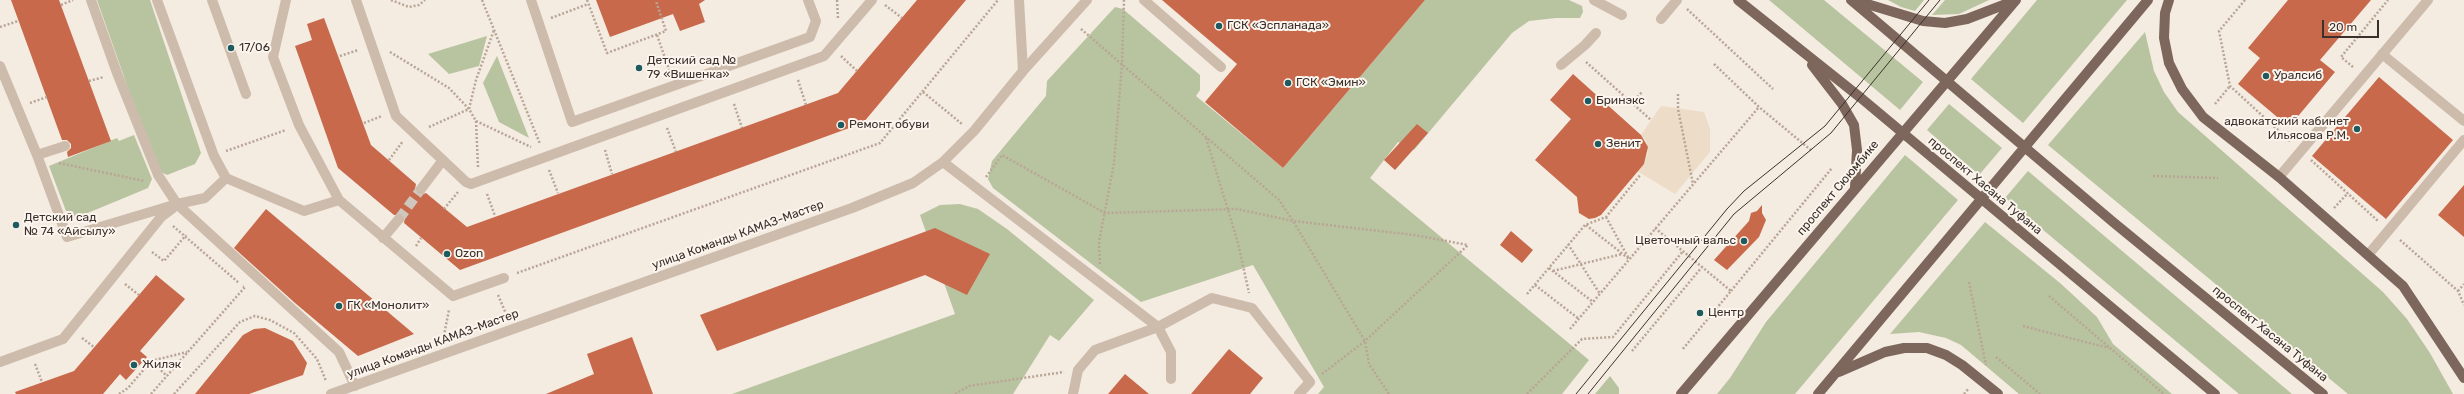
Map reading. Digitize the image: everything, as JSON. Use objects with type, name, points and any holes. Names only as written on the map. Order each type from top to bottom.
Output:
[{"type":"main road","name":"проспект Хасана Туфана","points":[[1738,0],[1803,54],[1861,98],[1902,134],[2215,394]]},
{"type":"main road","name":"проспект Хасана Туфана","points":[[1852,0],[2024,147],[2323,394]]},
{"type":"main road","points":[[1852,0],[1923,21],[1944,23],[1967,19],[2015,0]]},
{"type":"main road","name":"проспект Сююмбике","points":[[1681,394],[2015,0]]},
{"type":"main road","points":[[1818,394],[2148,0]]},
{"type":"main road","points":[[2169,0],[2165,13],[2164,38],[2169,63],[2182,89],[2203,118],[2279,177],[2403,286],[2464,378]]},
{"type":"main road","points":[[1803,54],[1842,104],[1854,125],[1857,150],[1855,187]]},
{"type":"main road","points":[[1835,374],[1885,352],[1904,348],[1927,348],[1946,355],[1962,365],[1998,394]]},
{"type":"street","points":[[91,0],[117,73],[158,175],[177,204],[339,352],[355,386]]},
{"type":"street","points":[[157,0],[214,156],[226,178],[304,211],[339,200]]},
{"type":"street","points":[[212,0],[246,94]]},
{"type":"street","points":[[286,0],[273,57],[299,125],[339,200],[453,296],[504,278]]},
{"type":"street","points":[[356,0],[396,116],[466,182],[471,184],[544,156],[602,137],[824,56],[872,0]]},
{"type":"street","points":[[531,0],[572,122],[810,37],[816,21],[808,0]]},
{"type":"street","points":[[1019,0],[1023,71]]},
{"type":"street","name":"улица Команды КАМАЗ-Мастер","points":[[330,390],[355,386],[852,208],[913,183],[943,162],[974,131],[1023,71],[1087,0]]},
{"type":"street","points":[[1144,0],[1221,67]]},
{"type":"street","points":[[1594,0],[1622,15]]},
{"type":"street","points":[[1661,19],[1677,0]]},
{"type":"street","points":[[2279,177],[2428,0]]},
{"type":"street","points":[[1561,65],[1596,32]]},
{"type":"street","points":[[2382,54],[2464,122]]},
{"type":"street","points":[[0,66],[37,155],[67,237],[177,204],[205,198],[226,178]]},
{"type":"street","points":[[2368,255],[2464,140]]},
{"type":"street","points":[[37,155],[65,146]]},
{"type":"street","points":[[421,189],[443,160]]},
{"type":"street","points":[[943,162],[1158,327],[1171,352],[1171,379]]},
{"type":"street","points":[[0,362],[63,339],[161,217],[177,204]]},
{"type":"street","points":[[383,238],[398,219]]},
{"type":"street","points":[[1072,394],[1078,370],[1095,350],[1158,327],[1212,298],[1252,308],[1310,382],[1299,394]]},
{"type":"path","points":[[61,5],[73,0]]},
{"type":"path","points":[[391,0],[409,7],[419,5],[425,0]]},
{"type":"path","points":[[482,0],[558,192]]},
{"type":"path","points":[[587,0],[607,54],[666,31],[656,1]]},
{"type":"path","points":[[879,0],[902,18]]},
{"type":"path","points":[[504,278],[880,143],[998,0]]},
{"type":"path","points":[[1100,284],[1099,242],[1114,163],[1122,64],[1124,0]]},
{"type":"path","points":[[1677,0],[1773,89]]},
{"type":"path","points":[[2215,104],[2230,86],[2219,31],[2246,0]]},
{"type":"path","points":[[2364,76],[2341,57],[2388,0]]},
{"type":"path","points":[[539,22],[588,4]]},
{"type":"path","points":[[1070,19],[1279,200],[1365,340],[1369,364],[1389,394]]},
{"type":"path","points":[[0,27],[18,20]]},
{"type":"path","points":[[469,109],[476,80],[494,30]]},
{"type":"path","points":[[657,35],[675,85]]},
{"type":"path","points":[[340,56],[372,45],[384,47],[398,58],[449,88],[469,109],[476,121],[478,172],[495,216]]},
{"type":"path","points":[[831,48],[857,71]]},
{"type":"path","points":[[1575,53],[1651,120]]},
{"type":"path","points":[[1714,64],[1758,107],[1812,151]]},
{"type":"path","points":[[794,67],[806,105]]},
{"type":"path","points":[[729,90],[742,128]]},
{"type":"path","points":[[923,92],[963,124]]},
{"type":"path","points":[[1632,103],[1642,92]]},
{"type":"path","points":[[1678,94],[1678,109],[1693,184]]},
{"type":"path","points":[[1570,329],[1758,107]]},
{"type":"path","points":[[389,160],[412,132],[469,109]]},
{"type":"path","points":[[663,115],[676,152]]},
{"type":"path","points":[[476,121],[544,156]]},
{"type":"path","points":[[214,156],[299,125]]},
{"type":"path","points":[[602,137],[612,174]]},
{"type":"path","points":[[1206,137],[1228,209],[1252,308]]},
{"type":"path","points":[[37,155],[62,165],[148,182]]},
{"type":"path","points":[[977,189],[1002,155],[1105,213],[1237,209],[1293,221],[1414,234],[1468,245],[1365,340],[1338,363],[1310,382]]},
{"type":"path","points":[[1682,350],[1832,168]]},
{"type":"path","points":[[1527,294],[1585,225],[1606,217],[1641,174]]},
{"type":"path","points":[[2153,176],[2218,178]]},
{"type":"path","points":[[444,209],[466,182]]},
{"type":"path","points":[[2325,218],[2348,193]]},
{"type":"path","points":[[151,394],[245,287],[186,235],[161,217]]},
{"type":"path","points":[[1606,217],[1629,259]]},
{"type":"path","points":[[1585,225],[1629,259]]},
{"type":"path","points":[[1655,228],[1731,291]]},
{"type":"path","points":[[2390,230],[2458,291],[2464,305]]},
{"type":"path","points":[[141,243],[164,261],[186,235]]},
{"type":"path","points":[[1568,244],[1600,294]]},
{"type":"path","points":[[1527,394],[1582,339],[1613,337],[1683,252]]},
{"type":"path","points":[[1553,271],[1622,254]]},
{"type":"path","points":[[1632,351],[1702,267]]},
{"type":"path","points":[[1549,268],[1593,302]]},
{"type":"path","points":[[493,282],[512,330]]},
{"type":"path","points":[[1970,282],[1987,368]]},
{"type":"path","points":[[2458,291],[2464,284]]},
{"type":"path","points":[[1534,285],[1579,319]]},
{"type":"path","points":[[442,354],[444,330],[453,296]]},
{"type":"path","points":[[2049,296],[2164,394]]},
{"type":"path","points":[[174,394],[240,322],[255,316],[270,320],[294,332],[317,359],[330,390]]},
{"type":"path","points":[[2022,326],[2110,348]]},
{"type":"path","points":[[30,351],[42,382]]},
{"type":"path","points":[[119,394],[128,388],[151,361],[187,352]]},
{"type":"path","points":[[1996,357],[2040,394]]},
{"type":"path","points":[[151,361],[167,376]]},
{"type":"path","points":[[955,394],[969,386],[1078,370]]},
{"type":"path","points":[[1964,394],[1970,387]]},
{"type":"green space","points":[[97,0],[150,0],[201,153],[195,164],[167,175],[157,170]]},
{"type":"green space","points":[[1425,0],[1569,0],[1582,6],[1583,12],[1580,18],[1556,18],[1529,21],[1512,33],[1414,150],[1398,142],[1370,178],[1589,360],[1562,394],[1318,394],[1324,387],[1253,265],[1141,302],[993,188],[988,179],[992,161],[1046,96],[1047,81],[1115,7],[1123,9],[1200,75],[1200,90],[1196,96],[1283,168]]},
{"type":"green space","points":[[1769,0],[1824,0],[1923,82],[1900,110]]},
{"type":"green space","points":[[1888,0],[1924,0],[1915,11],[1901,7]]},
{"type":"green space","points":[[1945,0],[1989,0],[1959,14],[1932,15]]},
{"type":"green space","points":[[2037,0],[2127,0],[2023,123],[1971,79]]},
{"type":"green space","points":[[2145,32],[2154,71],[2164,92],[2178,112],[2383,292],[2407,319],[2430,353],[2453,394],[2348,394],[2048,145]]},
{"type":"green space","points":[[487,36],[479,66],[449,74],[428,54]]},
{"type":"green space","points":[[497,56],[529,138],[499,122],[483,83]]},
{"type":"green space","points":[[1949,104],[2002,148],[1979,175],[1927,130]]},
{"type":"green space","points":[[134,135],[152,179],[148,188],[78,217],[71,216],[66,211],[49,166],[117,138],[119,141]]},
{"type":"green space","points":[[1905,155],[1958,200],[1795,394],[1717,394],[1730,378],[1766,322]]},
{"type":"green space","points":[[2028,171],[2292,394],[2239,394],[2005,198]]},
{"type":"green space","points":[[960,204],[978,209],[1007,229],[1094,300],[1059,341],[1050,335],[1013,394],[732,394],[955,314],[920,215],[940,205]]},
{"type":"green space","points":[[1985,222],[2060,283],[2097,317],[2113,344],[2172,394],[2019,394],[1961,345],[1946,338],[1919,332],[1890,334]]},
{"type":"green space","points":[[1610,376],[1619,388],[1619,394],[1595,394]]},
{"type":"shaded area","points":[[1661,106],[1704,112],[1710,129],[1710,152],[1675,194],[1637,171],[1644,164],[1648,152],[1646,141],[1641,135]]},
{"type":"building","points":[[11,0],[59,0],[111,141],[68,157],[67,152],[71,148],[71,144],[67,140],[62,140]]},
{"type":"building","points":[[596,0],[705,0],[699,4],[705,22],[680,31],[673,14],[610,37]]},
{"type":"building","points":[[917,0],[966,0],[863,123],[460,270],[404,223],[405,217],[403,214],[394,215],[338,168],[295,46],[312,40],[307,24],[324,18],[371,145],[416,184],[415,189],[417,194],[421,195],[426,193],[467,227],[838,93]]},
{"type":"building","name":"ГСК «Эмин»","points":[[1162,0],[1425,0],[1283,168],[1205,102],[1237,64]]},
{"type":"building","points":[[2288,0],[2371,0],[2320,60],[2335,72],[2289,127],[2238,84],[2260,58],[2248,48]]},
{"type":"building","name":"Зенит","points":[[1573,74],[1641,135],[1648,147],[1644,164],[1601,215],[1589,219],[1579,213],[1577,197],[1535,160],[1571,119],[1550,100]]},
{"type":"building","points":[[2379,77],[2453,140],[2386,219],[2312,156]]},
{"type":"building","points":[[1417,124],[1428,133],[1395,170],[1384,160]]},
{"type":"building","points":[[2464,185],[2464,237],[2438,215]]},
{"type":"building","name":"Цветочный вальс","points":[[1762,205],[1762,213],[1766,220],[1759,237],[1727,270],[1714,260],[1749,221],[1751,213],[1757,211]]},
{"type":"building","name":"ГК «Монолит»","points":[[266,209],[414,334],[358,356],[295,303],[234,248]]},
{"type":"building","points":[[935,228],[990,254],[967,295],[925,275],[717,351],[700,315]]},
{"type":"building","points":[[1511,231],[1533,250],[1522,263],[1500,245]]},
{"type":"building","points":[[156,275],[185,299],[140,351],[147,357],[126,380],[120,374],[103,394],[16,394],[15,392],[74,371]]},
{"type":"building","points":[[265,328],[293,341],[307,363],[303,375],[249,394],[195,394],[243,335],[254,329]]},
{"type":"building","points":[[632,337],[653,394],[546,394],[594,374],[587,354]]},
{"type":"building","points":[[1229,349],[1263,378],[1250,394],[1191,394]]},
{"type":"building","points":[[1125,374],[1149,394],[1108,394]]},
{"type":"tunnel","points":[[399,219],[421,189]]},
{"type":"tram line","points":[[1576,394],[1727,209],[1744,191],[1825,126],[1929,0]]},
{"type":"tram line","points":[[1588,394],[1734,214],[1831,133],[1940,0]]},
{"type":"place","name":"ГСК «Эспланада»","points":[[1219,26]]},
{"type":"place","name":"17/06","points":[[231,48]]},
{"type":"place","name":"Детский сад № 79 «Вишенка»","points":[[639,68]]},
{"type":"place","name":"Уралсиб","points":[[2266,76]]},
{"type":"place","name":"ГСК «Эмин»","points":[[1288,83]]},
{"type":"place","name":"Бринэкс","points":[[1588,101]]},
{"type":"place","name":"Ремонт обуви","points":[[841,125]]},
{"type":"place","name":"адвокатский кабинет Ильясова Р.М.","points":[[2357,129]]},
{"type":"place","name":"Зенит","points":[[1598,144]]},
{"type":"place","name":"Детский сад № 74 «Айсылу»","points":[[16,225]]},
{"type":"place","name":"Цветочный вальс","points":[[1744,241]]},
{"type":"place","name":"Ozon","points":[[447,254]]},
{"type":"place","name":"ГК «Монолит»","points":[[339,306]]},
{"type":"place","name":"Центр","points":[[1700,313]]},
{"type":"place","name":"Жилэк","points":[[134,365]]}]
